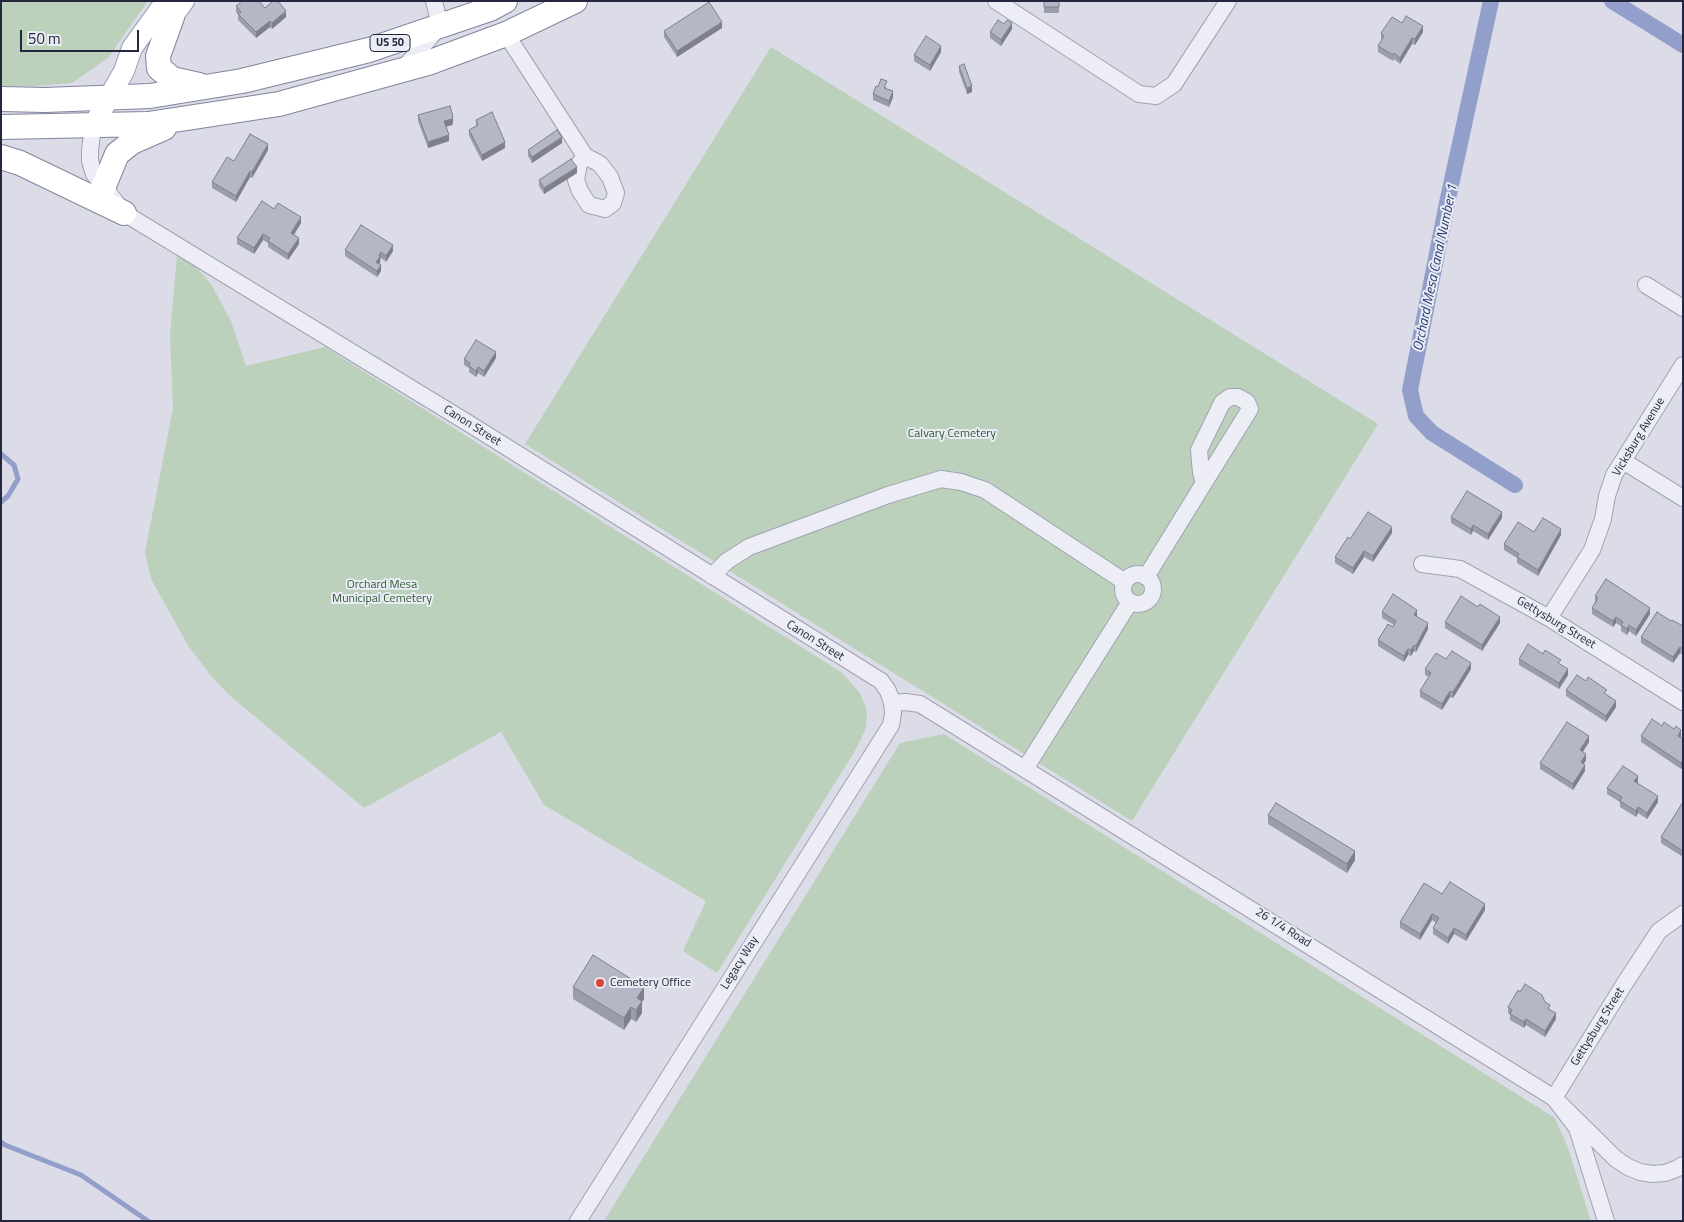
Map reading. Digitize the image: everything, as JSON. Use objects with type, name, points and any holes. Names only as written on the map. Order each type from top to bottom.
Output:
[{"type":"highway","name":"US 50","points":[[1,99],[45,100],[150,96],[242,81],[369,50],[490,8],[505,1]]},
{"type":"highway","name":"US 50","points":[[1,127],[148,124],[279,104],[428,64],[506,34],[575,1]]},
{"type":"highway","points":[[174,6],[158,56],[158,68],[172,79],[206,87]]},
{"type":"highway","points":[[103,188],[117,154],[132,142],[187,118]]},
{"type":"highway","points":[[1,157],[20,164],[124,213]]},
{"type":"main road","points":[[93,126],[124,71],[145,54],[174,6]]},
{"type":"street","points":[[401,70],[440,26],[434,1]]},
{"type":"street","points":[[996,1],[1139,94],[1156,96],[1174,84],[1228,1]]},
{"type":"street","points":[[506,34],[584,156]]},
{"type":"street","name":"Canon Street","points":[[93,126],[90,161],[94,174],[124,213],[273,303],[881,682],[888,691],[892,703]]},
{"type":"street","points":[[1646,284],[1683,308]]},
{"type":"street","name":"Vicksburg Avenue","points":[[1549,618],[1592,550],[1603,519],[1607,496],[1623,461],[1683,366]]},
{"type":"street","points":[[1146,576],[1204,483],[1250,409],[1247,402],[1238,397],[1230,397],[1222,403],[1199,450],[1204,483]]},
{"type":"street","points":[[1623,461],[1683,498]]},
{"type":"street","points":[[712,576],[727,561],[749,547],[888,495],[941,479],[961,482],[985,490],[1125,582]]},
{"type":"street","name":"Gettysburg Street","points":[[1422,564],[1460,569],[1549,618],[1683,702]]},
{"type":"street","points":[[1139,574],[1146,576],[1152,582],[1151,598],[1145,603],[1137,604],[1130,602],[1125,596],[1123,589],[1125,582],[1131,576],[1139,574]]},
{"type":"street","points":[[1025,769],[1130,602]]},
{"type":"street","name":"26 1/4 Road","points":[[892,703],[920,704],[1554,1098],[1577,1128],[1606,1221]]},
{"type":"street","name":"Legacy Way","points":[[578,1221],[890,725],[893,713],[892,703]]},
{"type":"street","name":"Gettysburg Street","points":[[1554,1098],[1659,931],[1683,914]]},
{"type":"street","points":[[1554,1098],[1616,1159],[1628,1167],[1652,1174],[1665,1173],[1683,1164]]},
{"type":"green space","points":[[1,1],[148,1],[108,58],[72,83],[1,86]]},
{"type":"green space","name":"Calvary Cemetery","points":[[771,47],[1378,424],[1132,821],[525,444]]},
{"type":"green space","name":"Orchard Mesa Municipal Cemetery","points":[[177,255],[196,267],[211,284],[231,321],[246,366],[325,347],[841,672],[860,693],[867,711],[866,728],[856,749],[717,973],[683,951],[706,901],[544,805],[501,732],[364,808],[228,694],[189,647],[151,579],[145,552],[173,408],[170,335]]},
{"type":"green space","points":[[944,734],[1555,1118],[1568,1148],[1591,1221],[604,1221],[900,743]]},
{"type":"building","points":[[242,1],[259,1],[265,8],[273,1],[278,1],[286,11],[272,23],[270,21],[256,32],[238,14],[241,12],[236,6]]},
{"type":"building","points":[[1044,1],[1059,1],[1059,7],[1044,7]]},
{"type":"building","points":[[709,2],[722,22],[677,51],[664,31]]},
{"type":"building","points":[[1406,16],[1423,26],[1415,39],[1412,38],[1400,58],[1394,53],[1393,55],[1378,46],[1384,36],[1381,33],[1392,17],[1402,23]]},
{"type":"building","points":[[998,20],[1004,24],[1007,20],[1012,23],[1001,40],[990,32]]},
{"type":"building","points":[[926,36],[941,46],[930,65],[914,55]]},
{"type":"building","points":[[964,64],[972,86],[967,88],[959,66]]},
{"type":"building","points":[[881,79],[887,81],[884,88],[893,91],[889,101],[873,94]]},
{"type":"building","points":[[450,106],[453,117],[444,121],[449,135],[428,142],[418,115]]},
{"type":"building","points":[[492,112],[505,142],[482,155],[469,130],[478,125],[476,120]]},
{"type":"building","points":[[557,130],[562,137],[532,157],[528,150]]},
{"type":"building","points":[[250,134],[268,144],[236,196],[212,182],[227,157],[234,161]]},
{"type":"building","points":[[571,159],[577,167],[544,188],[539,180]]},
{"type":"building","points":[[262,201],[274,209],[278,203],[301,217],[291,233],[299,238],[288,254],[268,241],[270,238],[263,234],[254,248],[237,238]]},
{"type":"building","points":[[361,225],[393,245],[386,256],[381,252],[376,262],[381,265],[377,271],[345,250]]},
{"type":"building","points":[[476,340],[496,352],[484,371],[478,367],[476,371],[464,359]]},
{"type":"building","points":[[1467,491],[1502,512],[1488,534],[1473,525],[1471,529],[1451,517]]},
{"type":"building","points":[[1368,512],[1392,527],[1373,556],[1364,551],[1353,568],[1335,557]]},
{"type":"building","points":[[1543,518],[1561,529],[1538,570],[1517,557],[1519,554],[1504,544],[1518,522],[1534,532]]},
{"type":"building","points":[[1606,579],[1650,608],[1636,630],[1629,625],[1627,629],[1621,625],[1623,622],[1616,617],[1613,621],[1592,608],[1598,598],[1595,596]]},
{"type":"building","points":[[1393,594],[1417,610],[1414,615],[1428,623],[1416,646],[1414,645],[1411,650],[1408,649],[1404,656],[1378,640],[1388,624],[1393,627],[1396,621],[1382,612]]},
{"type":"building","points":[[1461,596],[1478,607],[1480,604],[1500,617],[1482,645],[1445,622]]},
{"type":"building","points":[[1657,612],[1683,626],[1683,649],[1680,647],[1673,657],[1641,637]]},
{"type":"building","points":[[1528,644],[1543,654],[1545,650],[1561,660],[1558,663],[1568,669],[1559,683],[1519,659]]},
{"type":"building","points":[[1452,651],[1471,663],[1453,692],[1450,691],[1442,704],[1420,691],[1431,673],[1425,669],[1436,653],[1446,659]]},
{"type":"building","points":[[1577,675],[1586,681],[1588,677],[1607,690],[1604,693],[1616,701],[1606,716],[1566,690]]},
{"type":"building","points":[[1652,719],[1662,726],[1664,722],[1674,729],[1676,726],[1681,730],[1678,736],[1683,739],[1683,760],[1681,763],[1641,736]]},
{"type":"building","points":[[1567,722],[1589,736],[1580,750],[1586,754],[1581,762],[1585,765],[1573,784],[1540,763]]},
{"type":"building","points":[[1623,766],[1638,776],[1634,781],[1658,796],[1647,813],[1638,807],[1636,811],[1620,801],[1622,797],[1607,788]]},
{"type":"building","points":[[1683,802],[1683,851],[1661,837]]},
{"type":"building","points":[[1276,803],[1355,851],[1347,864],[1268,815]]},
{"type":"building","points":[[1450,882],[1485,904],[1466,935],[1454,928],[1448,938],[1433,928],[1439,918],[1432,914],[1420,934],[1400,922],[1424,883],[1442,894]]},
{"type":"building","name":"Cemetery Office","points":[[593,955],[644,987],[637,998],[642,1001],[636,1010],[631,1007],[624,1018],[573,987]]},
{"type":"building","points":[[1525,984],[1542,995],[1545,1002],[1550,1005],[1548,1009],[1556,1013],[1545,1031],[1526,1019],[1524,1022],[1510,1014],[1512,1010],[1508,1007],[1518,990],[1520,992]]},
{"type":"waterway","name":"Orchard Mesa Canal Number 1","points":[[1491,1],[1447,203],[1410,390],[1416,416],[1432,433],[1515,485]]},
{"type":"waterway","points":[[1612,1],[1683,45]]},
{"type":"waterway","points":[[1,454],[14,465],[18,479],[8,496],[1,502]]},
{"type":"waterway","points":[[1,1142],[81,1175],[148,1221]]},
{"type":"place","name":"Cemetery Office","points":[[600,983]]}]
